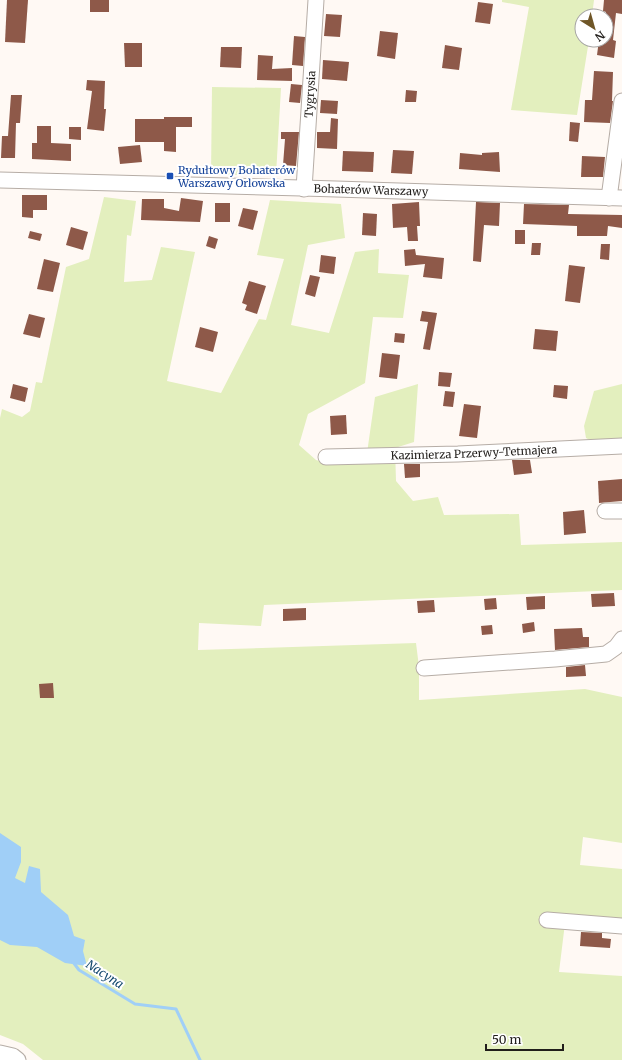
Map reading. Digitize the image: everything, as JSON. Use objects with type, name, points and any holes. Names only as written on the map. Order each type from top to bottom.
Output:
[{"type":"street","name":"Tygrysia","points":[[304,189],[316,0]]},
{"type":"street","points":[[616,198],[622,101]]},
{"type":"street","name":"Bohaterów Warszawy","points":[[0,180],[304,189],[442,191],[616,198]]},
{"type":"street","name":"Kazimierza Przerwy-Tetmajera","points":[[326,457],[458,454],[622,446]]},
{"type":"street","points":[[605,511],[622,511]]},
{"type":"street","points":[[424,668],[555,660],[606,654],[616,647],[622,639]]},
{"type":"street","points":[[548,920],[622,926]]},
{"type":"street","points":[[0,1053],[13,1056],[18,1060]]},
{"type":"green space","points":[[502,0],[594,0],[593,8],[574,8],[574,48],[588,48],[577,115],[511,110],[529,7],[502,2]]},
{"type":"green space","points":[[212,87],[281,88],[276,175],[211,175]]},
{"type":"green space","points":[[104,197],[136,201],[131,236],[127,235],[124,282],[152,280],[161,247],[195,252],[167,381],[221,393],[259,319],[266,320],[284,259],[257,255],[270,200],[341,204],[345,238],[308,245],[291,325],[329,333],[355,252],[379,249],[378,273],[409,275],[403,318],[373,317],[365,383],[308,414],[299,445],[316,460],[332,465],[366,460],[375,397],[418,384],[414,442],[395,448],[396,481],[413,501],[438,497],[444,515],[519,514],[521,545],[622,542],[622,590],[264,605],[261,626],[199,623],[198,650],[416,643],[419,667],[419,700],[585,689],[622,697],[622,843],[583,837],[580,865],[622,869],[622,919],[566,915],[559,972],[622,976],[622,1060],[43,1060],[23,1044],[0,1035],[0,418],[2,409],[22,417],[30,411],[36,382],[42,383],[66,267],[89,259]]},
{"type":"green space","points":[[622,384],[622,444],[596,443],[586,438],[584,426],[594,391]]},
{"type":"water","points":[[0,833],[21,847],[21,862],[15,878],[25,883],[29,866],[40,869],[41,892],[68,915],[74,936],[85,940],[83,951],[87,966],[65,963],[37,947],[10,945],[0,940]]},
{"type":"building","points":[[7,0],[28,0],[25,43],[5,42]]},
{"type":"building","points":[[90,0],[109,0],[109,12],[90,12]]},
{"type":"building","points":[[604,0],[622,0],[622,14],[616,13],[614,31],[614,8],[603,8]]},
{"type":"building","points":[[478,2],[493,4],[490,24],[475,22]]},
{"type":"building","points":[[326,14],[342,15],[340,37],[324,36]]},
{"type":"building","points":[[380,31],[398,33],[395,59],[377,56]]},
{"type":"building","points":[[294,36],[305,37],[303,66],[292,65]]},
{"type":"building","points":[[614,40],[616,41],[614,58],[597,55],[598,48],[614,48]]},
{"type":"building","points":[[124,43],[142,43],[142,67],[125,67]]},
{"type":"building","points":[[445,45],[462,48],[459,70],[442,68]]},
{"type":"building","points":[[221,47],[242,47],[241,68],[220,67]]},
{"type":"building","points":[[258,55],[273,56],[272,69],[292,68],[292,81],[257,80]]},
{"type":"building","points":[[323,60],[349,62],[347,81],[322,79]]},
{"type":"building","points":[[594,71],[613,72],[613,101],[610,123],[584,122],[585,100],[592,100]]},
{"type":"building","points":[[87,80],[105,81],[104,109],[106,109],[104,131],[87,129],[92,91],[86,90]]},
{"type":"building","points":[[291,84],[302,85],[300,103],[289,102]]},
{"type":"building","points":[[406,90],[417,91],[416,102],[405,102]]},
{"type":"building","points":[[11,95],[22,95],[20,123],[16,123],[15,158],[1,158],[2,136],[8,136]]},
{"type":"building","points":[[321,100],[338,101],[337,114],[320,113]]},
{"type":"building","points":[[164,117],[192,117],[192,127],[176,127],[176,152],[164,151],[164,142],[135,142],[135,119],[164,119]]},
{"type":"building","points":[[331,118],[338,119],[337,149],[317,148],[317,132],[330,132]]},
{"type":"building","points":[[570,122],[580,123],[578,142],[569,141]]},
{"type":"building","points":[[37,126],[51,126],[51,143],[71,144],[71,161],[32,159],[32,143],[37,143]]},
{"type":"building","points":[[69,127],[81,127],[81,140],[69,139]]},
{"type":"building","points":[[281,132],[299,132],[296,166],[283,165],[285,139],[281,139]]},
{"type":"building","points":[[140,145],[142,162],[120,164],[118,147]]},
{"type":"building","points":[[393,150],[414,151],[412,174],[391,173]]},
{"type":"building","points":[[343,151],[374,152],[373,172],[342,171]]},
{"type":"building","points":[[499,152],[500,172],[459,169],[460,153],[482,155],[482,153]]},
{"type":"building","points":[[582,156],[605,157],[603,177],[581,177]]},
{"type":"building","points":[[22,195],[47,195],[47,210],[33,210],[33,218],[22,217]]},
{"type":"building","points":[[181,198],[203,201],[200,222],[141,220],[142,199],[164,199],[164,208],[179,211]]},
{"type":"building","points":[[419,202],[420,226],[417,226],[418,241],[408,241],[407,227],[393,228],[392,204]]},
{"type":"building","points":[[476,202],[500,203],[499,226],[484,225],[481,262],[473,261]]},
{"type":"building","points":[[215,203],[230,203],[230,222],[215,222]]},
{"type":"building","points":[[524,204],[569,205],[568,214],[622,215],[622,228],[608,226],[607,236],[577,236],[577,226],[523,224]]},
{"type":"building","points":[[243,208],[258,211],[253,230],[238,226]]},
{"type":"building","points":[[363,213],[377,214],[376,236],[362,235]]},
{"type":"building","points":[[71,227],[88,232],[83,250],[66,245]]},
{"type":"building","points":[[515,230],[525,230],[525,244],[515,244]]},
{"type":"building","points":[[30,231],[42,234],[40,241],[28,238]]},
{"type":"building","points":[[209,236],[218,239],[215,249],[206,246]]},
{"type":"building","points":[[532,243],[541,243],[540,255],[531,255]]},
{"type":"building","points":[[601,244],[610,244],[609,260],[600,259]]},
{"type":"building","points":[[415,249],[416,255],[444,258],[442,279],[423,277],[425,264],[405,266],[404,250]]},
{"type":"building","points":[[321,255],[336,257],[334,274],[319,272]]},
{"type":"building","points":[[44,259],[60,263],[53,292],[37,289]]},
{"type":"building","points":[[569,265],[585,267],[580,303],[565,301]]},
{"type":"building","points":[[310,275],[320,277],[315,297],[305,294]]},
{"type":"building","points":[[249,281],[266,286],[257,314],[245,310],[247,305],[242,303]]},
{"type":"building","points":[[422,311],[437,313],[430,350],[423,349],[428,322],[420,321]]},
{"type":"building","points":[[29,314],[45,318],[40,338],[23,334]]},
{"type":"building","points":[[200,327],[218,332],[213,352],[195,347]]},
{"type":"building","points":[[535,329],[558,331],[556,351],[533,349]]},
{"type":"building","points":[[395,333],[405,334],[404,343],[394,342]]},
{"type":"building","points":[[382,353],[400,355],[397,379],[379,377]]},
{"type":"building","points":[[439,372],[452,373],[450,387],[438,386]]},
{"type":"building","points":[[13,384],[28,388],[25,402],[10,398]]},
{"type":"building","points":[[554,385],[568,386],[567,399],[553,397]]},
{"type":"building","points":[[445,391],[455,392],[453,407],[443,406]]},
{"type":"building","points":[[464,404],[481,406],[477,438],[459,436]]},
{"type":"building","points":[[346,415],[347,434],[331,435],[330,416]]},
{"type":"building","points":[[512,460],[530,460],[532,473],[514,475]]},
{"type":"building","points":[[404,464],[420,464],[420,477],[405,478]]},
{"type":"building","points":[[622,479],[622,501],[599,503],[598,481]]},
{"type":"building","points":[[584,510],[586,533],[564,535],[563,512]]},
{"type":"building","points":[[614,593],[615,606],[592,607],[591,594]]},
{"type":"building","points":[[545,596],[545,609],[527,610],[526,597]]},
{"type":"building","points":[[496,598],[497,609],[485,610],[484,599]]},
{"type":"building","points":[[434,600],[435,612],[418,613],[417,601]]},
{"type":"building","points":[[306,608],[306,620],[283,621],[283,609]]},
{"type":"building","points":[[534,622],[535,631],[523,633],[522,624]]},
{"type":"building","points":[[492,625],[493,634],[482,635],[481,626]]},
{"type":"building","points":[[582,628],[583,637],[589,637],[589,647],[555,650],[554,629]]},
{"type":"building","points":[[585,665],[586,676],[566,677],[566,667]]},
{"type":"building","points":[[53,683],[54,698],[40,698],[39,684]]},
{"type":"building","points":[[581,932],[602,933],[602,938],[611,939],[610,948],[580,946]]},
{"type":"waterway","name":"Nacyna","points":[[73,962],[79,970],[135,1004],[176,1009],[200,1060]]},
{"type":"place","name":"Rydułtowy Bohaterów Warszawy Orlowska","points":[[170,176]]}]
